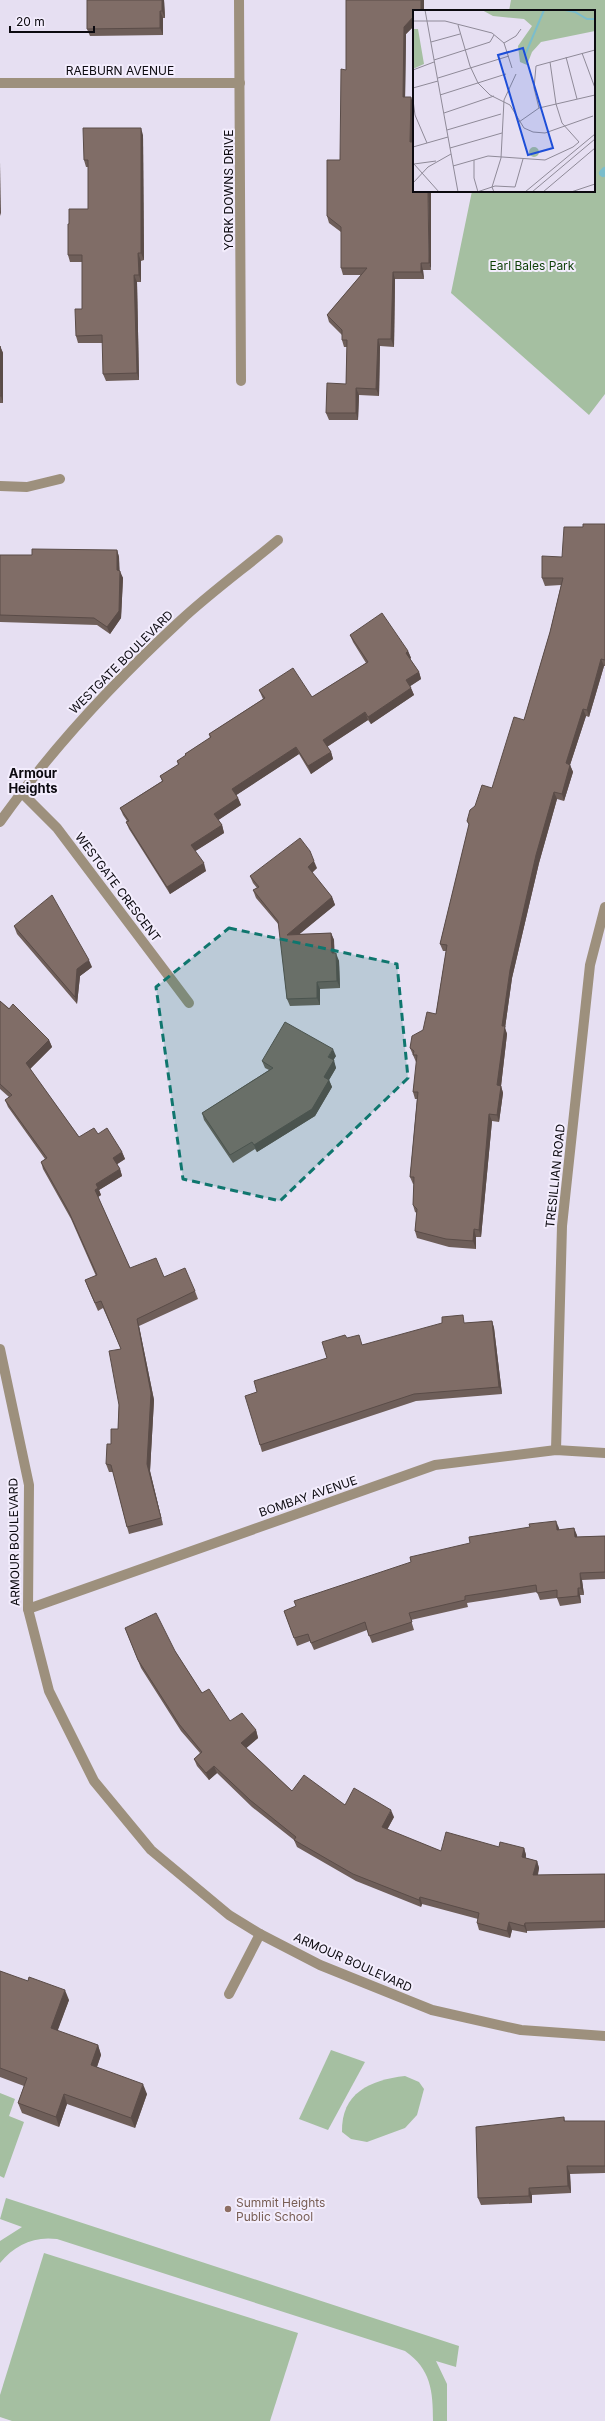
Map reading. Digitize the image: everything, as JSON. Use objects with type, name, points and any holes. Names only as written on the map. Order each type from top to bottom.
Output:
[{"type":"street","name":"YORK DOWNS DRIVE","points":[[239,0],[241,381]]},
{"type":"street","name":"RAEBURN AVENUE","points":[[0,83],[240,84]]},
{"type":"street","points":[[0,486],[27,487],[60,479]]},
{"type":"street","name":"WESTGATE BOULEVARD","points":[[0,822],[21,792],[85,715],[180,620],[278,540]]},
{"type":"street","name":"WESTGATE CRESCENT","points":[[21,792],[57,828],[189,1003]]},
{"type":"street","name":"TRESILLIAN ROAD","points":[[556,1450],[562,1226],[590,965],[605,907]]},
{"type":"street","name":"ARMOUR BOULEVARD","points":[[0,1349],[29,1485],[28,1609],[49,1691],[94,1781],[151,1850],[229,1915],[260,1934],[320,1965],[432,2010],[521,2030],[605,2036]]},
{"type":"street","name":"BOMBAY AVENUE","points":[[28,1609],[435,1465],[556,1450],[605,1453]]},
{"type":"street","points":[[229,1994],[260,1934]]},
{"type":"highlighted area","points":[[229,928],[397,964],[408,1078],[280,1201],[183,1179],[156,987]]},
{"type":"green space","name":"Earl Bales Park","points":[[511,0],[605,0],[605,394],[589,415],[451,293],[472,192],[595,192],[595,10],[509,10]]},
{"type":"green space","points":[[331,2050],[365,2062],[328,2130],[299,2119]]},
{"type":"green space","points":[[405,2076],[419,2082],[424,2089],[417,2115],[405,2128],[367,2142],[351,2139],[342,2132],[346,2107],[352,2098],[369,2085],[392,2078]]},
{"type":"green space","points":[[0,2093],[15,2099],[9,2116],[24,2122],[4,2178],[0,2176]]},
{"type":"green space","points":[[6,2198],[459,2346],[456,2367],[436,2361],[447,2384],[447,2421],[433,2421],[429,2382],[420,2365],[405,2351],[57,2239],[40,2239],[25,2243],[12,2251],[0,2263],[0,2241],[22,2227],[0,2219]]},
{"type":"green space","points":[[44,2253],[298,2333],[270,2421],[12,2421],[0,2417],[0,2395]]},
{"type":"building","points":[[87,0],[162,0],[162,11],[160,11],[160,28],[87,29]]},
{"type":"building","points":[[346,0],[421,0],[421,9],[413,10],[413,17],[404,27],[403,97],[411,97],[410,142],[413,142],[413,192],[428,192],[429,263],[421,263],[421,272],[393,272],[391,339],[378,339],[376,389],[356,388],[356,413],[326,413],[327,383],[346,384],[347,340],[342,340],[342,330],[327,315],[367,268],[341,268],[341,227],[327,216],[327,160],[340,160],[341,69],[346,70]]},
{"type":"building","points":[[83,128],[141,128],[141,253],[138,253],[139,275],[134,275],[137,373],[103,374],[102,335],[76,336],[75,309],[82,309],[82,255],[68,255],[68,224],[69,209],[88,209],[88,160],[84,160]]},
{"type":"building","points":[[0,346],[1,396],[0,396]]},
{"type":"building","points":[[583,524],[605,524],[605,660],[601,659],[587,710],[583,709],[566,763],[570,765],[562,794],[554,792],[536,855],[510,970],[502,1026],[505,1026],[497,1085],[501,1086],[497,1115],[489,1114],[479,1230],[474,1229],[473,1241],[446,1239],[415,1231],[417,1209],[413,1205],[414,1177],[410,1177],[418,1092],[413,1092],[417,1055],[413,1055],[414,1051],[410,1048],[412,1036],[423,1030],[427,1012],[436,1014],[447,945],[440,944],[469,824],[467,821],[470,810],[475,806],[482,785],[492,788],[514,717],[524,720],[550,632],[563,578],[542,578],[542,556],[562,557],[564,527],[583,527]]},
{"type":"building","points":[[32,549],[117,550],[117,570],[120,571],[119,611],[107,627],[94,618],[0,615],[0,555],[32,555]]},
{"type":"building","points":[[382,613],[408,651],[406,653],[419,672],[406,680],[411,688],[368,717],[365,712],[323,740],[331,752],[308,766],[296,747],[232,789],[238,798],[214,814],[222,825],[191,845],[204,863],[167,887],[126,822],[129,821],[120,808],[163,781],[160,776],[179,764],[177,761],[186,755],[185,754],[211,737],[209,734],[265,698],[259,690],[293,668],[312,697],[368,662],[350,635]]},
{"type":"building","points":[[300,838],[310,851],[314,861],[308,867],[332,897],[287,935],[331,933],[332,953],[336,953],[337,981],[317,982],[317,998],[287,999],[278,921],[253,890],[259,887],[250,876]]},
{"type":"building","points":[[52,895],[89,960],[77,969],[75,997],[14,926]]},
{"type":"building","points":[[0,1001],[9,1009],[13,1004],[49,1040],[26,1063],[79,1137],[94,1128],[98,1134],[107,1128],[122,1152],[113,1158],[120,1169],[96,1184],[98,1188],[95,1190],[130,1268],[156,1258],[164,1277],[185,1268],[195,1291],[137,1319],[151,1393],[147,1464],[161,1518],[127,1527],[111,1465],[106,1464],[107,1444],[111,1444],[111,1429],[118,1429],[119,1405],[109,1351],[121,1349],[101,1301],[95,1303],[85,1280],[97,1275],[69,1212],[41,1162],[47,1158],[5,1100],[12,1095],[0,1084]]},
{"type":"building","points":[[285,1022],[333,1049],[328,1057],[334,1060],[324,1077],[329,1080],[312,1109],[254,1145],[252,1142],[230,1155],[202,1113],[273,1068],[262,1061]]},
{"type":"building","points":[[463,1315],[464,1323],[492,1321],[499,1387],[414,1394],[260,1445],[245,1396],[257,1392],[254,1381],[327,1358],[322,1342],[345,1335],[347,1338],[359,1335],[362,1345],[442,1323],[442,1317]]},
{"type":"building","points":[[556,1521],[557,1530],[574,1528],[575,1537],[605,1536],[605,1572],[580,1573],[581,1588],[578,1588],[578,1596],[557,1598],[557,1590],[537,1593],[536,1585],[465,1596],[465,1600],[409,1613],[412,1622],[369,1636],[365,1622],[311,1643],[308,1634],[294,1638],[284,1611],[296,1606],[294,1601],[411,1562],[410,1557],[470,1543],[469,1537],[530,1527],[529,1524]]},
{"type":"building","points":[[156,1613],[175,1651],[202,1693],[209,1689],[230,1721],[242,1713],[256,1730],[241,1743],[292,1791],[304,1775],[345,1805],[354,1788],[391,1810],[382,1827],[441,1851],[446,1832],[499,1847],[500,1842],[524,1848],[522,1857],[537,1861],[533,1875],[605,1874],[605,1921],[525,1923],[524,1926],[509,1922],[507,1931],[477,1923],[479,1913],[420,1897],[419,1900],[353,1874],[294,1840],[296,1837],[250,1800],[214,1766],[206,1773],[194,1759],[202,1752],[179,1724],[138,1660],[125,1628]]},
{"type":"building","points":[[0,1971],[28,1981],[29,1977],[65,1990],[51,2028],[98,2045],[91,2065],[143,2084],[131,2118],[64,2094],[56,2117],[18,2103],[27,2078],[0,2068]]},
{"type":"building","points":[[564,2117],[564,2121],[605,2121],[605,2166],[567,2166],[568,2186],[529,2188],[529,2196],[478,2198],[476,2127]]},
{"type":"place","name":"Summit Heights Public School","points":[[228,2209]]},
{"type":"district","name":"Armour Heights","points":[[33,780]]}]
